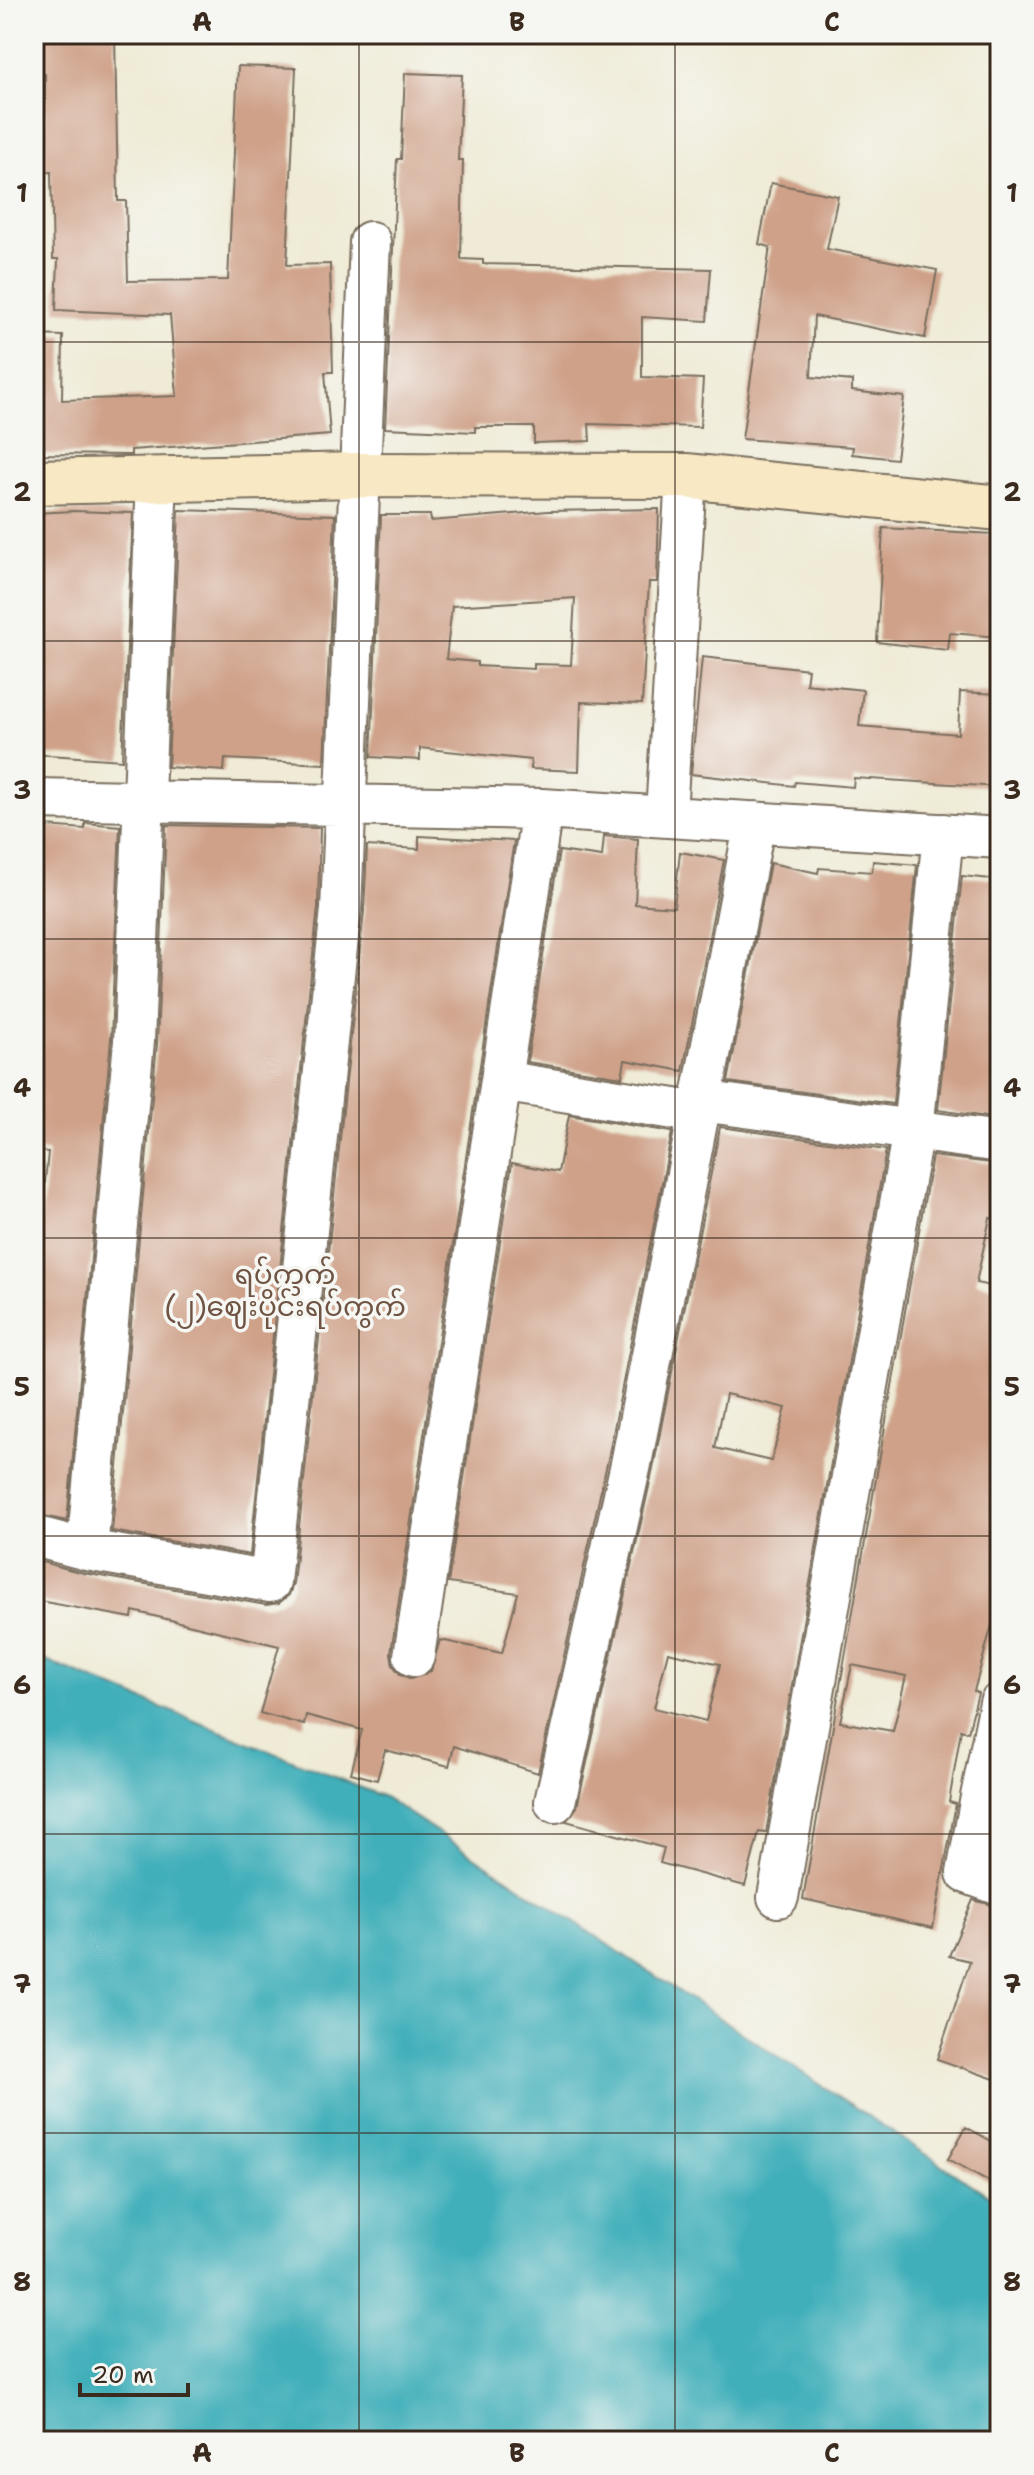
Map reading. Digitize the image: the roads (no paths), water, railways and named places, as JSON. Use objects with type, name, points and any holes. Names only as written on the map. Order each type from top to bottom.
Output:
[{"type":"main road","points":[[34,482],[358,475],[686,476],[1000,508]]},
{"type":"street","points":[[34,1536],[87,1550],[270,1582],[341,909],[370,242]]},
{"type":"street","points":[[666,815],[686,476]]},
{"type":"street","points":[[87,1550],[134,1041],[157,478]]},
{"type":"street","points":[[34,799],[542,809],[1000,838]]},
{"type":"street","points":[[414,1656],[542,809]]},
{"type":"street","points":[[555,1802],[631,1464],[755,822]]},
{"type":"street","points":[[778,1897],[913,1130],[943,834]]},
{"type":"street","points":[[501,1081],[1000,1142]]},
{"type":"street","points":[[1000,1703],[991,1799],[967,1873],[1000,1885]]},
{"type":"water","points":[[34,1656],[384,1797],[1000,2203],[1000,2441],[34,2441]]},
{"type":"district","name":"ရပ်ကွက် (၂)ဈေးပိုင်းရပ်ကွက်","points":[[285,1290]]}]
